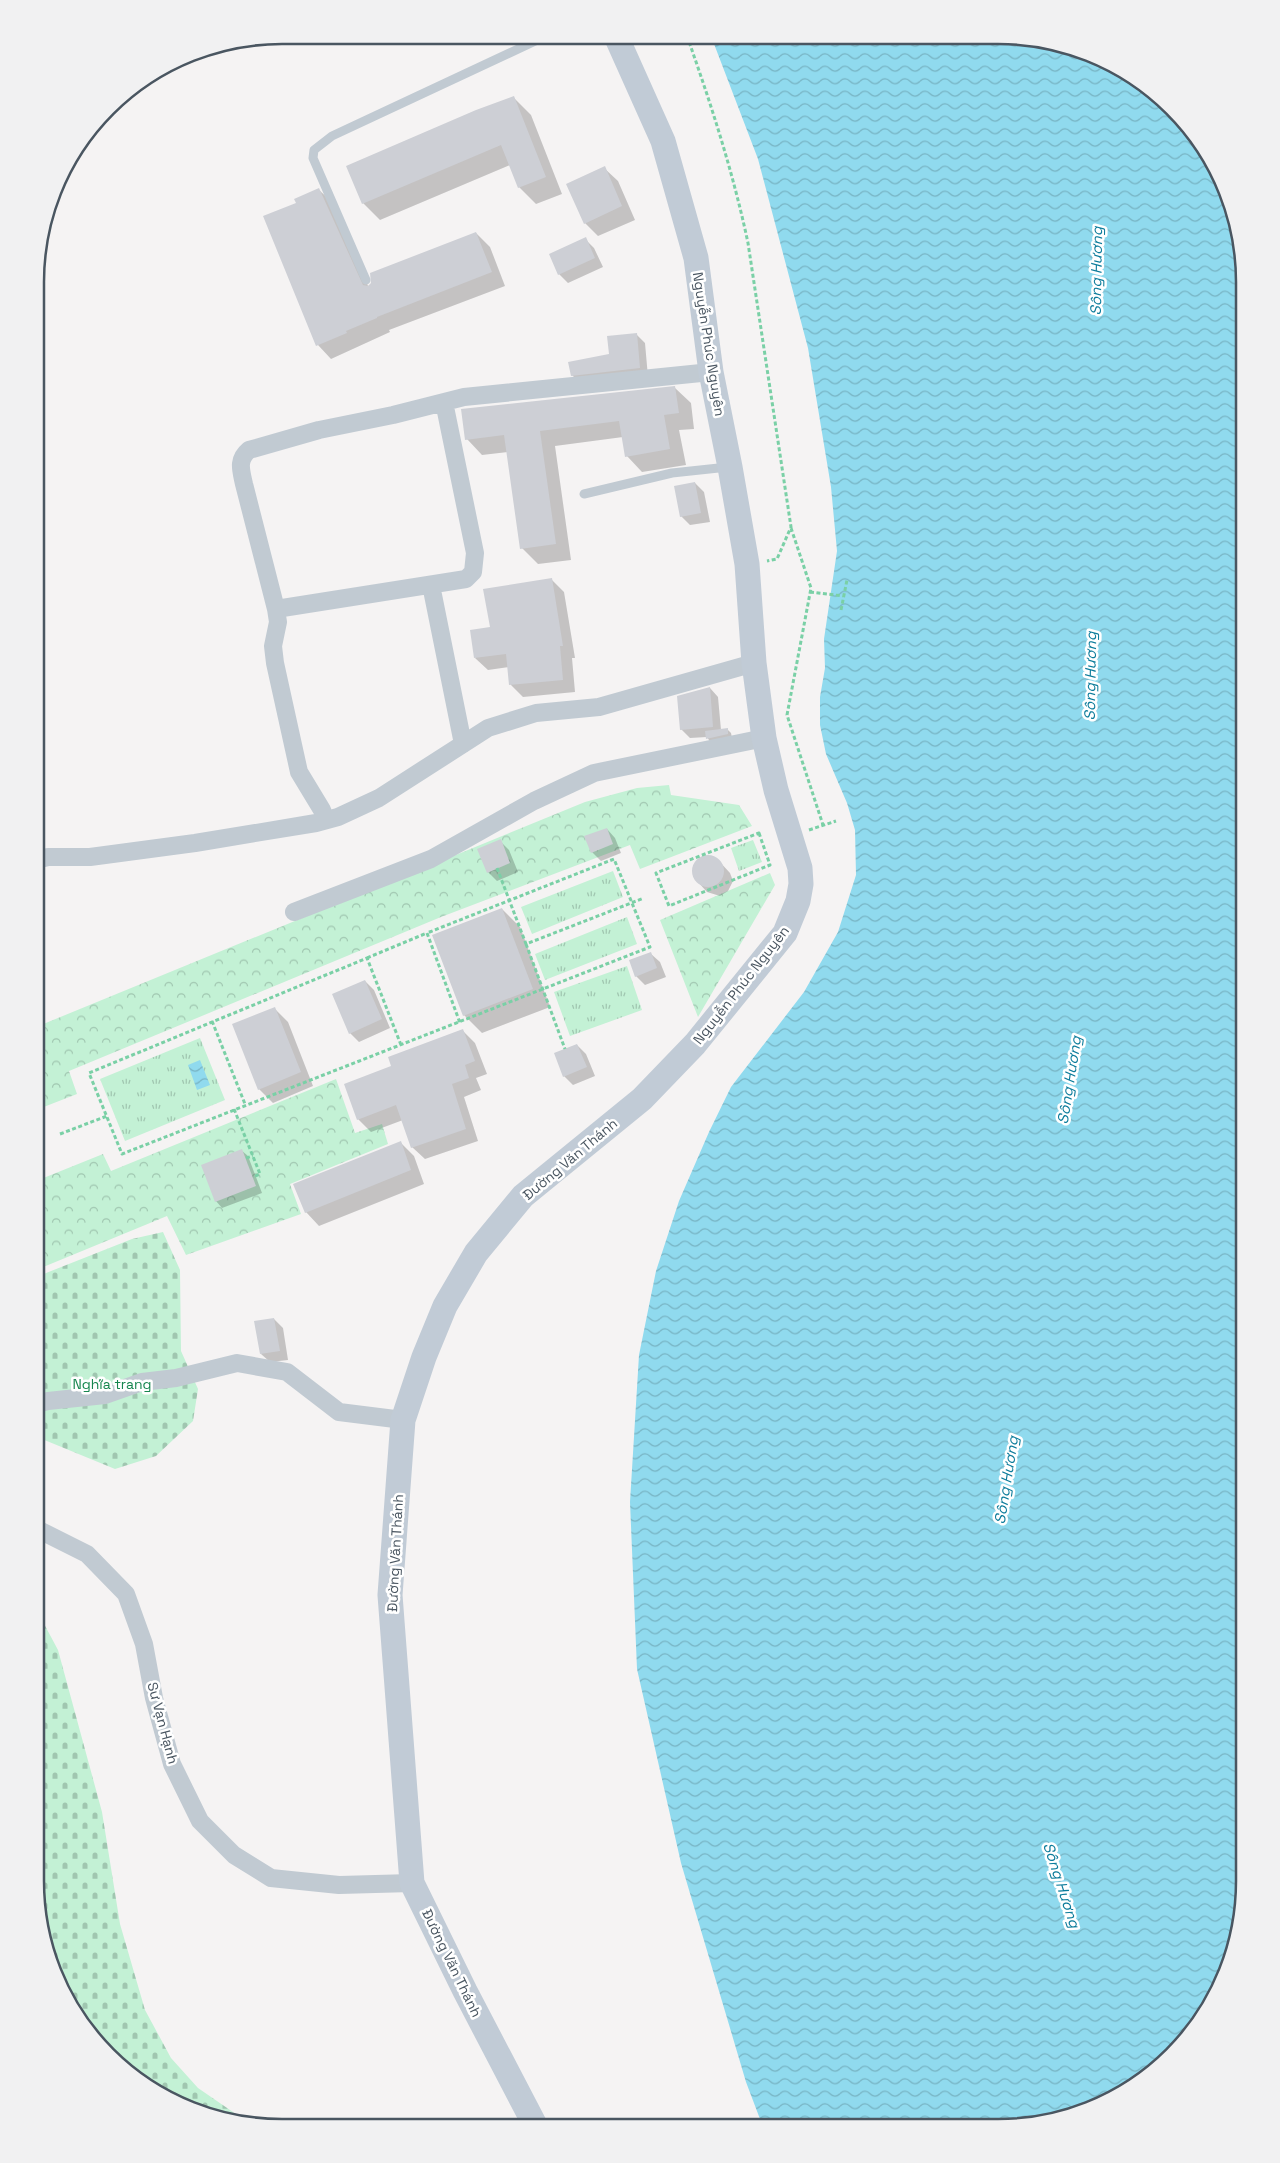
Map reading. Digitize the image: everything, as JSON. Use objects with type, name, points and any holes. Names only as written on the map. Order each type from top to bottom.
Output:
[{"type":"main road","name":"Nguyễn Phúc Nguyên","points":[[620,44],[663,142],[696,258],[711,372],[747,564],[754,664],[764,738],[776,790],[792,836],[800,868],[801,884],[798,901],[785,933],[694,1044],[642,1099]]},
{"type":"main road","name":"Đường Văn Thánh","points":[[532,2119],[465,1991],[412,1883],[390,1595],[403,1420],[424,1357],[445,1306],[476,1253],[523,1196],[642,1099]]},
{"type":"street","points":[[326,820],[299,772],[275,663],[273,646],[278,622],[276,609],[242,478],[240,465],[242,456],[249,450],[319,430],[393,415],[464,397],[711,372]]},
{"type":"street","points":[[276,609],[466,579],[472,572],[474,553],[444,402]]},
{"type":"street","points":[[431,585],[463,744]]},
{"type":"street","points":[[44,858],[90,857],[176,846],[326,820],[379,798],[488,728],[536,713],[599,707],[754,664]]},
{"type":"street","points":[[294,912],[431,858],[534,801],[594,773],[764,738]]},
{"type":"street","points":[[44,1402],[105,1396],[142,1382],[176,1378],[237,1364],[287,1372],[339,1412],[403,1420]]},
{"type":"street","name":"Sư Vạn Hạnh","points":[[44,1532],[87,1554],[126,1594],[144,1644],[154,1698],[172,1764],[200,1821],[234,1855],[271,1878],[339,1885],[412,1883]]},
{"type":"lane","points":[[366,280],[313,158],[314,150],[332,136],[529,44]]},
{"type":"lane","points":[[584,494],[672,473],[730,467]]},
{"type":"path","points":[[690,44],[714,111],[742,216],[791,527],[811,588],[787,715],[823,825]]},
{"type":"path","points":[[747,564],[777,559],[791,527]]},
{"type":"path","points":[[841,610],[846,580]]},
{"type":"path","points":[[810,592],[843,596]]},
{"type":"path","points":[[792,836],[836,821]]},
{"type":"path","points":[[758,833],[770,865],[669,906],[663,890],[656,873],[758,833]]},
{"type":"path","points":[[614,860],[650,947],[460,1023],[245,1104],[122,1154],[89,1072],[427,933],[510,901],[614,860]]},
{"type":"path","points":[[497,868],[565,1049]]},
{"type":"path","points":[[656,893],[663,890]]},
{"type":"path","points":[[526,944],[644,898]]},
{"type":"path","points":[[427,933],[460,1023]]},
{"type":"path","points":[[367,958],[401,1045]]},
{"type":"path","points":[[212,1021],[245,1104]]},
{"type":"path","points":[[234,1109],[260,1174],[253,1176]]},
{"type":"path","points":[[60,1134],[107,1116]]},
{"type":"path","points":[[246,1158],[253,1156]]},
{"type":"green space","points":[[669,785],[671,795],[739,805],[752,826],[640,869],[630,845],[441,917],[69,1071],[77,1094],[44,1107],[44,1024],[585,802],[637,788]]},
{"type":"green space","points":[[753,840],[762,862],[739,871],[731,848]]},
{"type":"green space","points":[[613,871],[623,897],[532,934],[521,907]]},
{"type":"green space","points":[[770,873],[775,885],[698,1017],[660,920]]},
{"type":"green space","points":[[627,917],[637,944],[545,980],[535,954]]},
{"type":"green space","points":[[627,966],[642,1010],[570,1036],[554,992]]},
{"type":"green space","points":[[200,1038],[225,1100],[125,1141],[100,1079]]},
{"type":"green space","points":[[336,1079],[355,1133],[382,1124],[388,1144],[290,1184],[301,1214],[186,1255],[167,1216],[44,1267],[44,1178],[103,1154],[111,1171]]},
{"type":"green space","name":"Nghĩa trang","points":[[163,1232],[180,1270],[181,1351],[198,1389],[193,1421],[156,1456],[115,1469],[44,1440],[44,1274],[132,1239]]},
{"type":"green space","points":[[44,1624],[58,1650],[102,1812],[120,1924],[145,2010],[171,2058],[198,2088],[238,2115],[206,2107],[177,2095],[150,2079],[125,2060],[103,2038],[84,2013],[68,1986],[56,1957],[48,1927],[44,1896]]},
{"type":"water","name":"Sông Hương","points":[[714,44],[1013,44],[1044,48],[1074,56],[1117,76],[1143,93],[1177,125],[1196,150],[1212,177],[1224,206],[1232,236],[1236,267],[1236,1896],[1232,1927],[1218,1972],[1196,2013],[1177,2038],[1143,2070],[1117,2087],[1074,2107],[1044,2115],[1013,2119],[760,2119],[746,2082],[681,1863],[637,1669],[630,1502],[639,1355],[656,1271],[679,1201],[731,1087],[804,992],[838,932],[856,875],[855,830],[847,803],[826,754],[820,725],[820,697],[825,668],[824,639],[837,551],[831,487],[808,348],[758,159]]},
{"type":"water","points":[[200,1060],[210,1085],[197,1090],[188,1065]]},
{"type":"building","points":[[514,96],[546,177],[518,188],[501,145],[362,204],[346,166],[476,110]]},
{"type":"building","points":[[605,166],[622,206],[584,224],[566,184]]},
{"type":"building","points":[[319,188],[363,285],[368,286],[371,283],[370,273],[476,232],[492,272],[377,317],[346,331],[347,333],[316,346],[263,216],[296,203],[294,199]]},
{"type":"building","points":[[586,237],[595,258],[558,275],[549,254]]},
{"type":"building","points":[[637,333],[640,368],[571,376],[568,362],[609,354],[607,336]]},
{"type":"building","points":[[675,386],[679,413],[664,415],[670,449],[625,457],[619,421],[540,431],[556,544],[520,549],[504,435],[465,440],[461,409]]},
{"type":"building","points":[[695,482],[701,513],[680,517],[674,486]]},
{"type":"building","points":[[552,578],[563,646],[560,646],[563,680],[509,685],[506,654],[474,658],[470,630],[490,627],[483,589]]},
{"type":"building","points":[[710,687],[713,727],[680,730],[677,696]]},
{"type":"building","points":[[728,728],[728,734],[706,739],[705,731]]},
{"type":"building","points":[[607,828],[613,844],[591,853],[584,836]]},
{"type":"building","points":[[501,839],[510,863],[487,873],[477,849]]},
{"type":"building","points":[[708,855],[714,856],[719,860],[723,865],[723,877],[719,882],[714,886],[708,887],[702,886],[697,882],[693,877],[692,871],[693,865],[697,860],[702,856]]},
{"type":"building","points":[[502,908],[533,989],[463,1016],[432,935]]},
{"type":"building","points":[[651,952],[657,968],[635,977],[629,960]]},
{"type":"building","points":[[365,980],[382,1019],[349,1034],[332,994]]},
{"type":"building","points":[[275,1007],[301,1072],[258,1090],[232,1024]]},
{"type":"building","points":[[463,1029],[475,1061],[465,1065],[469,1078],[452,1084],[466,1129],[411,1148],[396,1105],[357,1120],[344,1084],[391,1066],[388,1057]]},
{"type":"building","points":[[577,1044],[587,1067],[563,1077],[554,1053]]},
{"type":"building","points":[[401,1141],[411,1170],[305,1213],[293,1184]]},
{"type":"building","points":[[242,1149],[256,1186],[215,1202],[201,1165]]},
{"type":"building","points":[[274,1318],[280,1351],[260,1354],[254,1321]]}]
